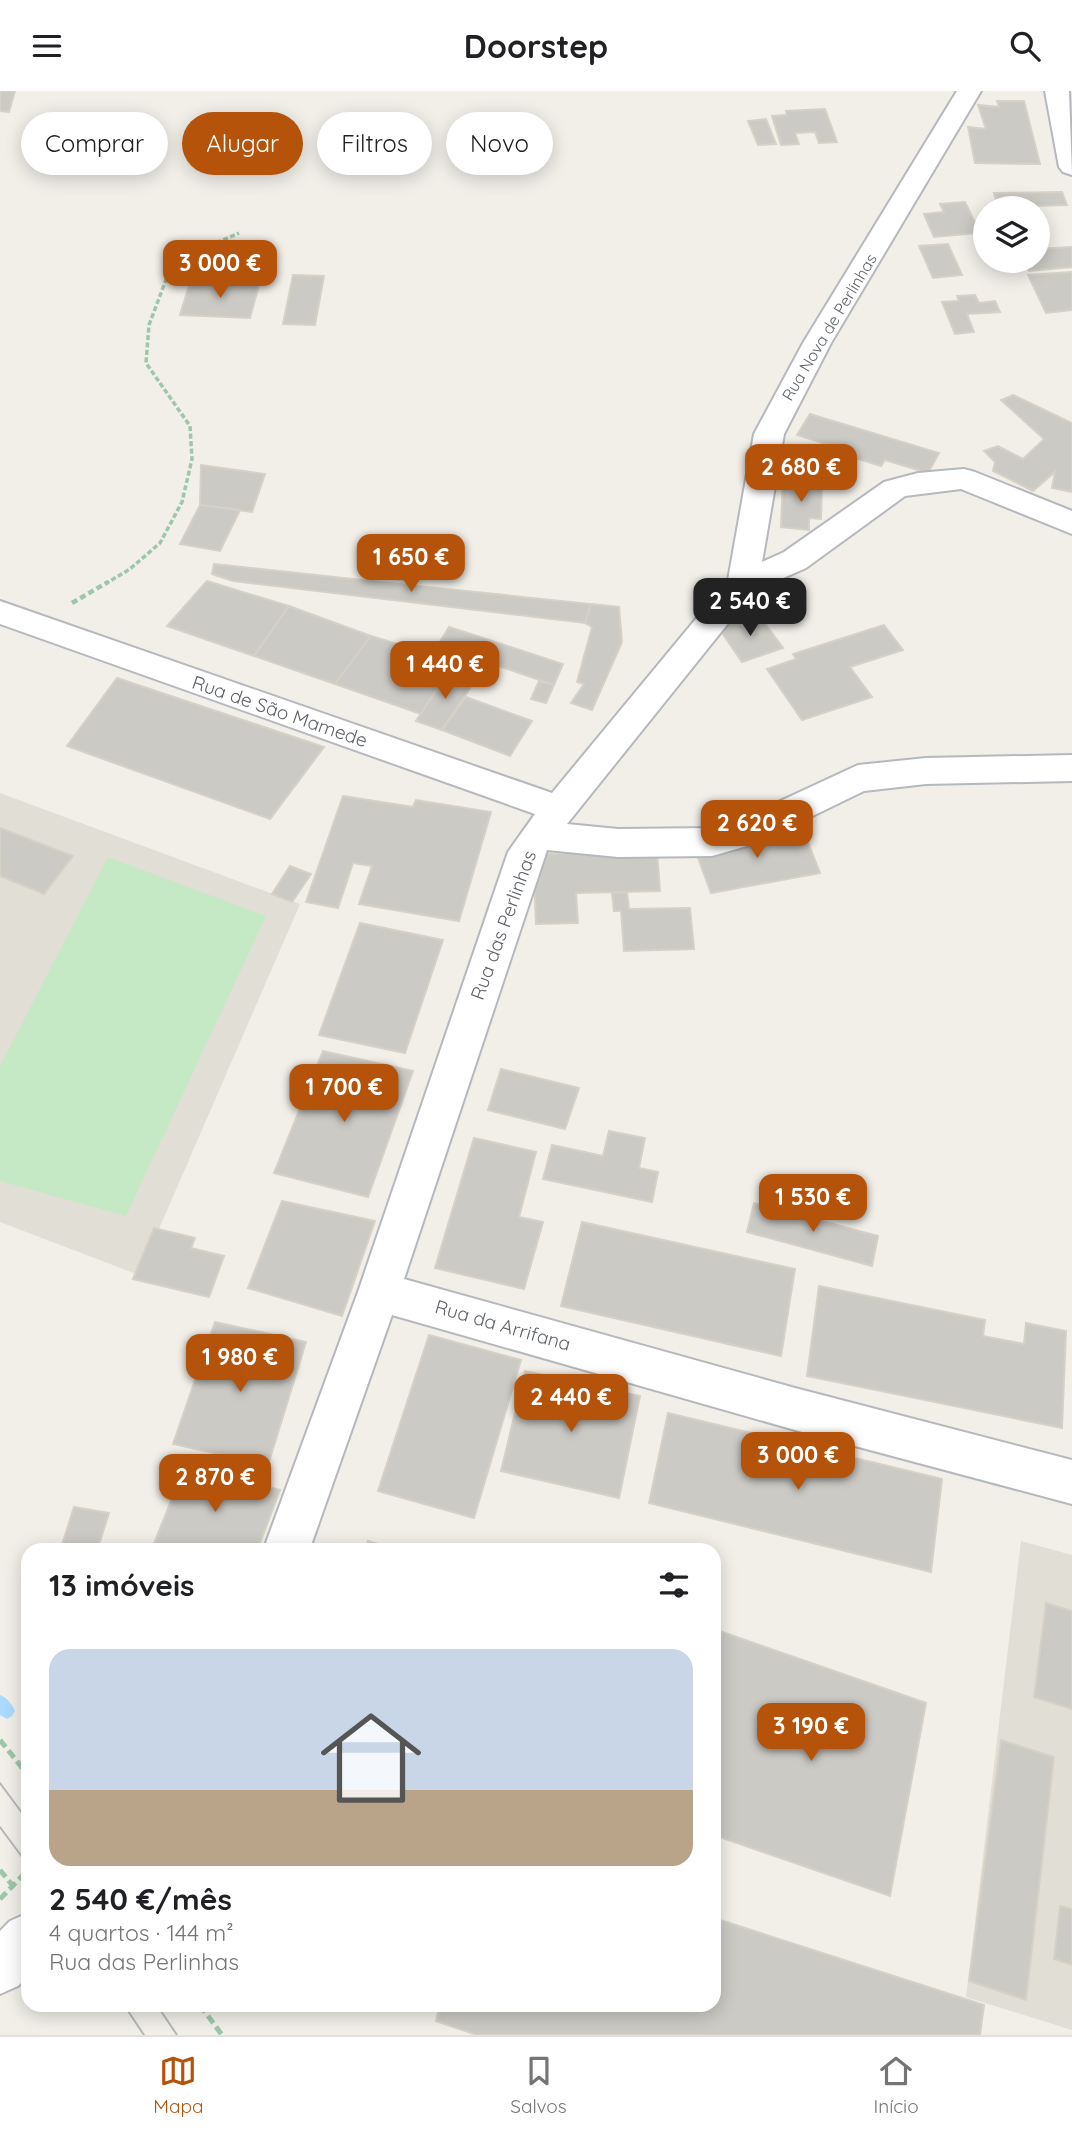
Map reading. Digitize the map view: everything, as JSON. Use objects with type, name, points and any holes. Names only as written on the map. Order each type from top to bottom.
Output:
[{"type":"street","name":"Rua Nova de Perlinhas","points":[[743,583],[769,433],[817,342],[969,91]]},
{"type":"street","points":[[1056,91],[1072,167]]},
{"type":"street","name":"Rua das Perlinhas","points":[[289,1543],[379,1292],[526,852],[549,822],[743,583],[795,560],[895,489],[918,482],[964,479],[1072,523]]},
{"type":"street","name":"Rua de São Mamede","points":[[0,612],[549,822],[618,843],[712,842],[745,833],[858,778],[926,771],[1072,768]]},
{"type":"street","name":"Rua da Arrifana","points":[[379,1292],[795,1409],[1072,1482]]},
{"type":"street","points":[[0,1968],[21,1946]]},
{"type":"path","points":[[44,628],[64,608],[130,569],[160,543],[182,502],[192,459],[190,426],[146,363],[149,325],[167,277],[190,254],[239,233]]},
{"type":"path","points":[[0,1740],[21,1766]]},
{"type":"path","points":[[0,1870],[13,1886]]},
{"type":"path","points":[[0,1899],[21,1877]]},
{"type":"path","points":[[205,2012],[222,2035]]},
{"type":"shaded area","points":[[0,793],[300,904],[139,1275],[0,1222]]},
{"type":"shaded area","points":[[1021,1541],[1072,1555],[1072,2030],[966,1997]]},
{"type":"green space","points":[[108,857],[266,916],[126,1216],[0,1181],[0,1066]]},
{"type":"building","points":[[0,91],[15,91],[9,112],[0,111]]},
{"type":"building","points":[[997,101],[1024,101],[1040,164],[975,163],[968,127],[986,129],[978,105],[999,107]]},
{"type":"building","points":[[825,109],[837,142],[819,143],[815,132],[795,133],[799,144],[781,145],[772,116],[787,115],[786,111]]},
{"type":"building","points":[[766,119],[776,144],[758,145],[748,121]]},
{"type":"building","points":[[1062,192],[1067,205],[1050,205],[1050,196],[995,196],[994,193]]},
{"type":"building","points":[[965,202],[973,219],[973,234],[934,237],[924,214],[944,212],[940,204]]},
{"type":"building","points":[[948,244],[962,275],[933,278],[919,246]]},
{"type":"building","points":[[1072,247],[1072,267],[1050,269],[1050,248]]},
{"type":"building","points":[[1072,272],[1072,310],[1046,313],[1028,275]]},
{"type":"building","points":[[293,275],[324,276],[315,325],[283,324]]},
{"type":"building","points":[[190,282],[259,285],[250,318],[180,315]]},
{"type":"building","points":[[975,295],[979,303],[995,301],[1000,312],[967,314],[974,332],[955,334],[942,302],[959,301],[957,296]]},
{"type":"building","points":[[1013,395],[1072,423],[1072,492],[1052,488],[1055,472],[1033,491],[993,471],[995,462],[984,451],[998,446],[1023,459],[1044,439],[1001,400]]},
{"type":"building","points":[[810,414],[939,453],[928,473],[885,460],[881,466],[855,458],[858,454],[797,435]]},
{"type":"building","points":[[201,465],[265,474],[252,512],[200,505]]},
{"type":"building","points":[[783,480],[822,483],[821,519],[809,518],[809,530],[781,527]]},
{"type":"building","points":[[200,505],[240,510],[220,551],[180,544]]},
{"type":"building","points":[[214,564],[591,604],[585,623],[233,581],[212,574]]},
{"type":"building","points":[[207,581],[289,606],[254,656],[167,626]]},
{"type":"building","points":[[591,604],[619,607],[622,642],[592,710],[571,703],[584,684],[577,682],[592,627],[585,623]]},
{"type":"building","points":[[289,606],[371,636],[335,684],[254,656]]},
{"type":"building","points":[[758,614],[783,648],[742,662],[718,627]]},
{"type":"building","points":[[884,625],[903,650],[850,667],[872,697],[802,720],[767,669],[796,659],[793,654]]},
{"type":"building","points":[[449,627],[563,664],[554,685],[438,645]]},
{"type":"building","points":[[371,636],[454,661],[421,714],[335,684]]},
{"type":"building","points":[[448,673],[474,682],[442,730],[416,721]]},
{"type":"building","points":[[117,678],[324,747],[270,819],[67,746]]},
{"type":"building","points":[[539,681],[554,685],[546,703],[531,699]]},
{"type":"building","points":[[466,697],[532,721],[510,756],[442,730]]},
{"type":"building","points":[[343,796],[413,807],[416,800],[491,812],[459,921],[359,904],[372,866],[353,863],[338,908],[306,902]]},
{"type":"building","points":[[802,827],[820,873],[711,893],[694,847]]},
{"type":"building","points":[[0,828],[73,856],[44,894],[0,876]]},
{"type":"building","points":[[657,851],[660,891],[576,893],[578,923],[536,924],[533,854]]},
{"type":"building","points":[[290,866],[311,874],[292,902],[272,894]]},
{"type":"building","points":[[627,892],[629,909],[690,908],[694,949],[624,951],[621,911],[614,911],[612,893]]},
{"type":"building","points":[[360,923],[443,940],[405,1053],[319,1035]]},
{"type":"building","points":[[323,1051],[413,1071],[368,1197],[274,1173]]},
{"type":"building","points":[[501,1069],[579,1088],[565,1129],[488,1110]]},
{"type":"building","points":[[609,1131],[645,1138],[639,1168],[658,1172],[652,1202],[543,1179],[552,1145],[603,1156]]},
{"type":"building","points":[[474,1138],[536,1152],[519,1217],[543,1222],[524,1289],[435,1268]]},
{"type":"building","points":[[282,1201],[375,1221],[342,1316],[248,1288]]},
{"type":"building","points":[[754,1203],[878,1236],[872,1266],[747,1232]]},
{"type":"building","points":[[582,1222],[795,1269],[781,1356],[561,1306]]},
{"type":"building","points":[[154,1228],[195,1238],[191,1248],[224,1256],[209,1297],[133,1279]]},
{"type":"building","points":[[819,1286],[985,1320],[983,1336],[1024,1344],[1026,1323],[1066,1331],[1062,1428],[807,1376]]},
{"type":"building","points":[[215,1322],[306,1342],[268,1465],[173,1444]]},
{"type":"building","points":[[429,1335],[521,1360],[474,1518],[378,1491]]},
{"type":"building","points":[[525,1371],[640,1396],[619,1498],[501,1471]]},
{"type":"building","points":[[668,1413],[942,1479],[931,1572],[649,1503]]},
{"type":"building","points":[[185,1466],[280,1490],[260,1543],[154,1543]]},
{"type":"building","points":[[74,1507],[109,1513],[100,1543],[63,1543]]},
{"type":"building","points":[[1046,1603],[1072,1611],[1072,1709],[1034,1697]]},
{"type":"building","points":[[721,1631],[926,1703],[890,1896],[721,1837]]},
{"type":"building","points":[[1001,1740],[1054,1757],[1026,2000],[969,1981]]},
{"type":"building","points":[[1060,1906],[1072,1909],[1072,1965],[1054,1959]]},
{"type":"building","points":[[721,1920],[984,2005],[980,2035],[477,2035],[436,2021],[438,2012],[721,2012]]},
{"type":"waterway","points":[[0,1703],[7,1711]]},
{"type":"tram line","points":[[0,1783],[21,1812]]},
{"type":"tram line","points":[[0,1827],[21,1856]]},
{"type":"tram line","points":[[129,2012],[144,2035]]},
{"type":"tram line","points":[[162,2012],[177,2035]]}]
